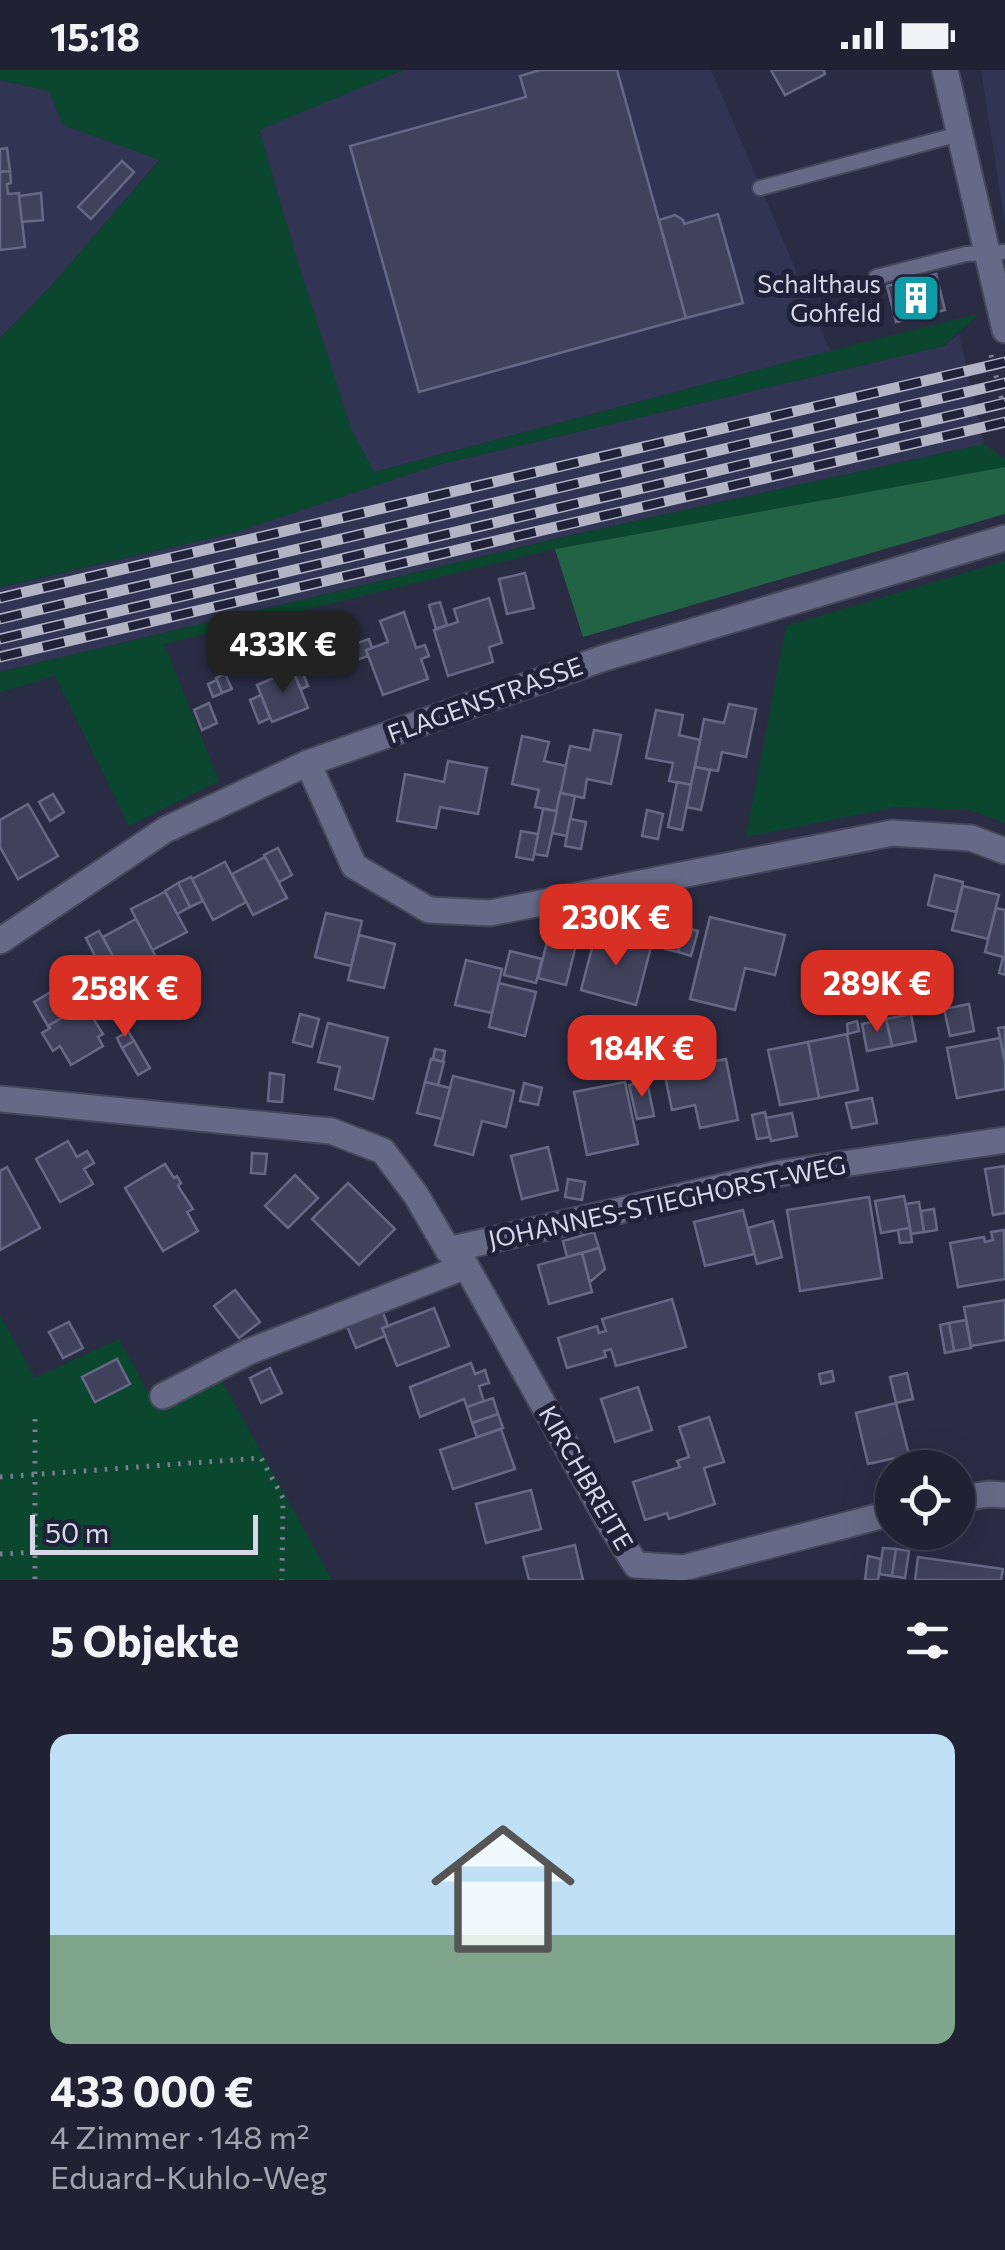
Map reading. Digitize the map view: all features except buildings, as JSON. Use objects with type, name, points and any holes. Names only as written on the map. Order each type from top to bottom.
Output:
[{"type":"street","points":[[945,70],[959,134],[996,253],[1005,330]]},
{"type":"street","name":"FLAGENSTRASSE","points":[[0,941],[165,830],[308,763],[604,658],[1005,538]]},
{"type":"street","points":[[308,763],[354,866],[429,910],[490,913],[892,833],[971,838],[1005,851]]},
{"type":"street","name":"KIRCHBREITE","points":[[0,1099],[331,1131],[383,1151],[457,1258],[636,1564],[684,1568],[875,1517]]},
{"type":"street","name":"JOHANNES-STIEGHORST-WEG","points":[[457,1258],[782,1173],[1005,1140]]},
{"type":"street","points":[[163,1396],[248,1352],[457,1258]]},
{"type":"street","points":[[975,1496],[1005,1495]]},
{"type":"lane","points":[[760,188],[959,134]]},
{"type":"lane","points":[[876,277],[966,254],[996,253]]},
{"type":"path","points":[[35,1419],[36,1580]]},
{"type":"path","points":[[0,1476],[261,1458],[282,1498],[282,1580]]},
{"type":"path","points":[[0,1554],[35,1552]]},
{"type":"shaded area","points":[[403,70],[711,70],[830,351],[374,472],[351,429],[259,129]]},
{"type":"shaded area","points":[[981,70],[1005,70],[1005,224],[983,83]]},
{"type":"shaded area","points":[[0,80],[49,91],[63,125],[160,159],[52,285],[0,338]]},
{"type":"shaded area","points":[[959,334],[984,444],[576,534],[0,672],[0,588],[233,533],[437,465],[944,346]]},
{"type":"green space","points":[[0,70],[403,70],[259,130],[351,429],[374,472],[978,314],[944,346],[437,465],[233,533],[0,587],[0,338],[52,285],[160,160],[63,125],[49,91],[0,80]]},
{"type":"green space","points":[[984,444],[1005,459],[1005,467],[555,549],[164,644],[219,781],[129,826],[55,676],[0,692],[0,672],[576,534]]},
{"type":"green space","points":[[1005,467],[1005,514],[583,637],[555,549]]},
{"type":"green space","points":[[1005,561],[1005,823],[970,810],[896,807],[746,837],[786,626]]},
{"type":"green space","points":[[0,1315],[35,1378],[119,1339],[155,1405],[218,1374],[332,1580],[0,1580]]},
{"type":"railway","points":[[0,598],[1005,362]]},
{"type":"railway","points":[[0,619],[1005,383]]},
{"type":"railway","points":[[0,639],[1005,403]]},
{"type":"railway","points":[[0,657],[1005,422]]},
{"type":"place","name":"Schalthaus Gohfeld","points":[[916,298]]}]
